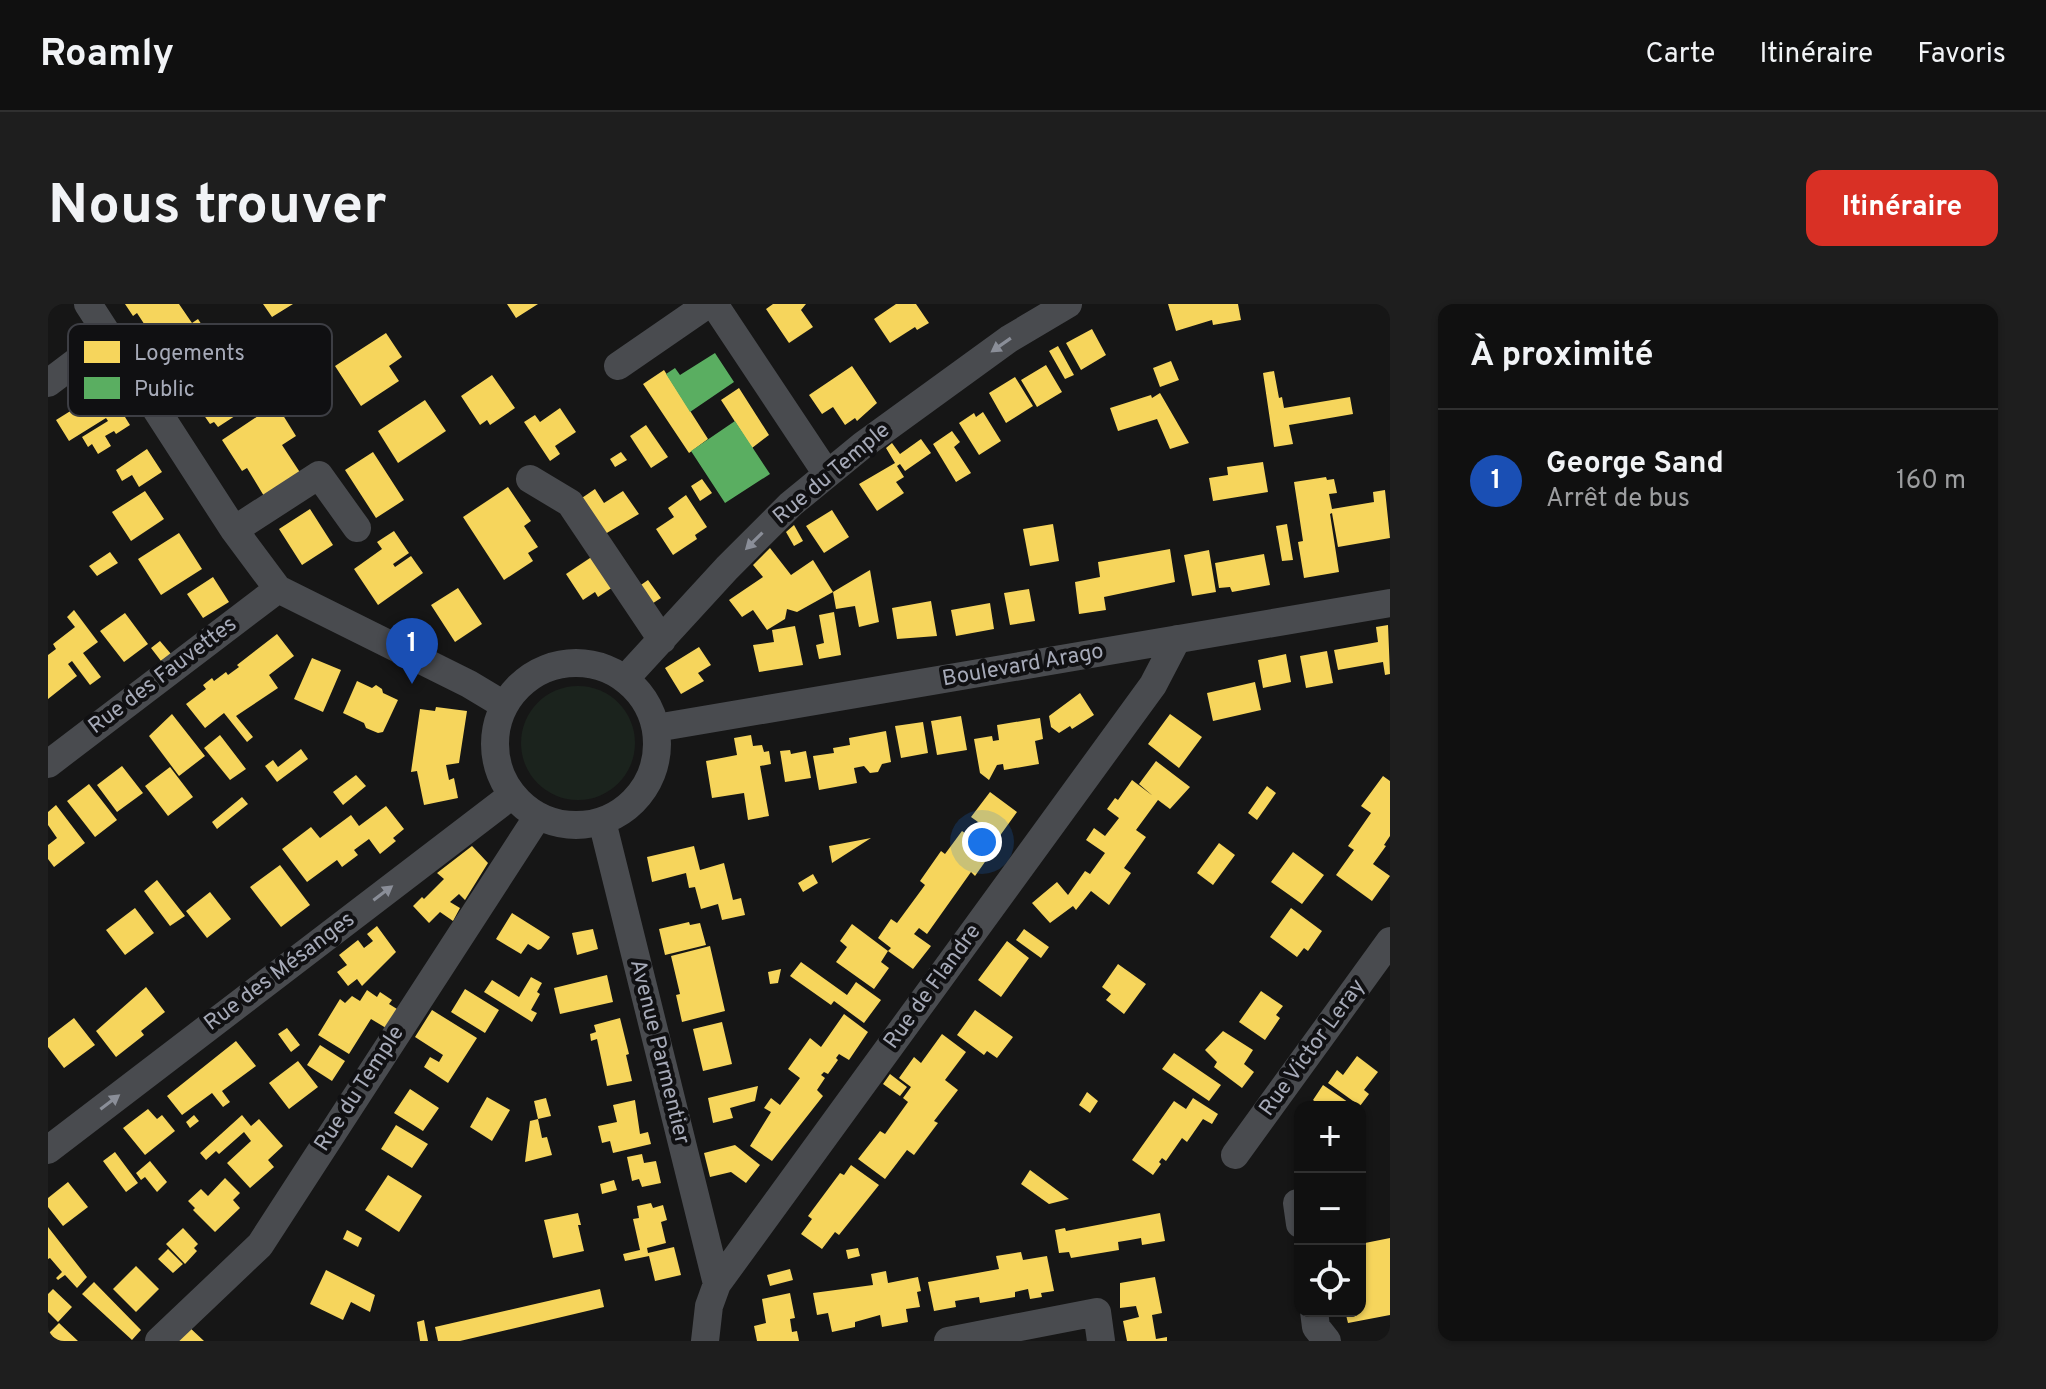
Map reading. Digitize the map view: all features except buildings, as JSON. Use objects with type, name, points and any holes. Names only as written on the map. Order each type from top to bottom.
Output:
[{"type":"street","points":[[88,304],[101,324]]},
{"type":"street","points":[[618,366],[708,304]]},
{"type":"street","points":[[714,304],[827,474]]},
{"type":"street","name":"Rue du Temple","points":[[625,679],[791,504],[863,445],[1009,339],[1068,304]]},
{"type":"street","points":[[48,383],[68,368]]},
{"type":"street","points":[[160,416],[234,530],[278,589],[469,684],[504,705]]},
{"type":"street","points":[[234,530],[319,475],[357,528]]},
{"type":"street","points":[[530,479],[570,503],[662,640]]},
{"type":"street","name":"Rue des Fauvettes","points":[[48,764],[278,589]]},
{"type":"street","name":"Boulevard Arago","points":[[656,728],[1390,603]]},
{"type":"street","name":"Rue de Flandre","points":[[705,1341],[709,1306],[717,1284],[1153,685],[1177,639]]},
{"type":"street","points":[[558,664],[601,666],[625,679],[642,696],[656,728],[656,757],[646,785],[628,807],[602,821],[576,826],[538,816],[512,795],[499,771],[495,731],[504,705],[521,683],[558,664]]},
{"type":"street","name":"Rue des Mésanges","points":[[48,1150],[512,795]]},
{"type":"street","name":"Rue du Temple","points":[[159,1341],[260,1245],[538,816]]},
{"type":"street","name":"Avenue Parmentier","points":[[602,821],[717,1284]]},
{"type":"street","name":"Rue Victor Leray","points":[[1235,1155],[1390,941]]},
{"type":"street","points":[[948,1341],[1097,1312],[1101,1341]]},
{"type":"street","points":[[1315,1317],[1316,1327],[1327,1341]]},
{"type":"shaded area","points":[[578,686],[600,690],[618,703],[631,721],[635,743],[631,765],[618,783],[600,796],[578,800],[556,796],[538,783],[525,765],[521,743],[525,721],[538,703],[556,690]]},
{"type":"place","name":"George Sand","points":[[412,684]]}]
